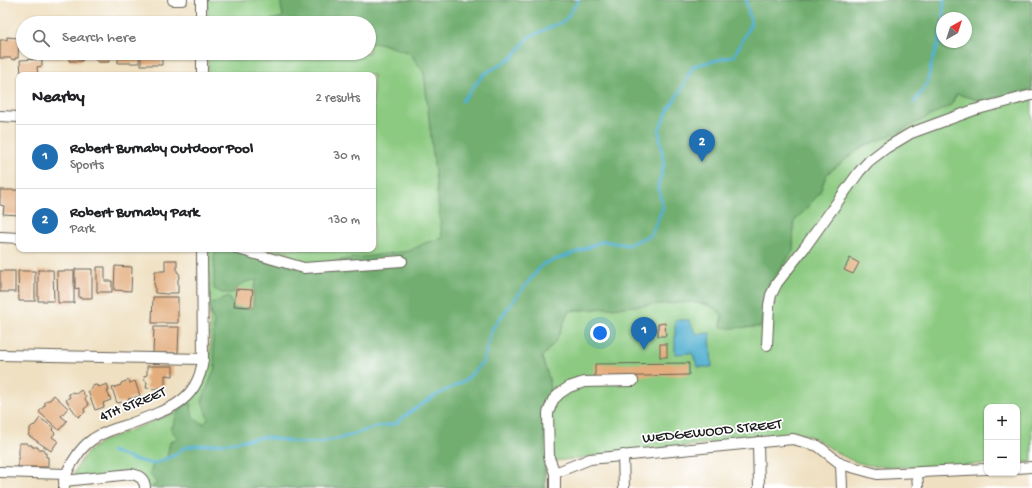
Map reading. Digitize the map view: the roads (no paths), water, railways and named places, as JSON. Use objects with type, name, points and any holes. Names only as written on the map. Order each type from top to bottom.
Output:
[{"type":"street","points":[[173,0],[182,0]]},
{"type":"street","points":[[201,0],[201,16]]},
{"type":"street","points":[[202,60],[202,72]]},
{"type":"street","points":[[767,345],[769,305],[774,289],[859,172],[870,160],[886,148],[911,133],[974,110],[1032,95]]},
{"type":"street","points":[[0,116],[16,117]]},
{"type":"street","points":[[0,237],[16,238]]},
{"type":"street","name":"4TH STREET","points":[[65,481],[73,461],[79,452],[92,440],[109,431],[169,408],[181,401],[190,392],[198,380],[202,370],[203,360],[202,252]]},
{"type":"street","points":[[248,252],[304,268],[402,261]]},
{"type":"street","points":[[0,355],[203,360]]},
{"type":"street","points":[[555,488],[555,473],[549,458],[547,417],[553,400],[564,389],[578,383],[634,381]]},
{"type":"street","name":"WEDGEWOOD STREET","points":[[555,473],[590,459],[793,439],[818,446],[842,464],[878,474],[984,469]]},
{"type":"street","points":[[758,442],[759,488]]},
{"type":"street","points":[[623,456],[624,488]]},
{"type":"street","points":[[842,464],[842,488]]},
{"type":"street","points":[[1020,468],[1032,467]]},
{"type":"street","points":[[0,472],[65,481],[130,474],[140,477],[145,484],[145,488]]},
{"type":"street","points":[[917,472],[918,488]]},
{"type":"water","points":[[675,320],[689,320],[696,334],[710,333],[712,367],[698,367],[692,353],[675,354]]},
{"type":"waterway","points":[[462,101],[484,74],[512,58],[529,37],[564,21],[579,0]]},
{"type":"waterway","points":[[615,0],[628,0]]},
{"type":"waterway","points":[[111,451],[132,459],[153,464],[175,455],[185,447],[227,443],[264,437],[303,443],[321,442],[345,437],[376,427],[395,424],[433,397],[466,380],[483,362],[492,329],[543,264],[603,241],[627,245],[651,235],[663,207],[658,186],[664,164],[659,130],[668,110],[681,90],[693,66],[734,56],[751,24],[746,0]]},
{"type":"waterway","points":[[943,12],[944,0]]},
{"type":"waterway","points":[[914,103],[927,84],[937,48]]},
{"type":"place","name":"Robert Burnaby Park","points":[[702,162]]},
{"type":"place","name":"Robert Burnaby Outdoor Pool","points":[[644,350]]}]
